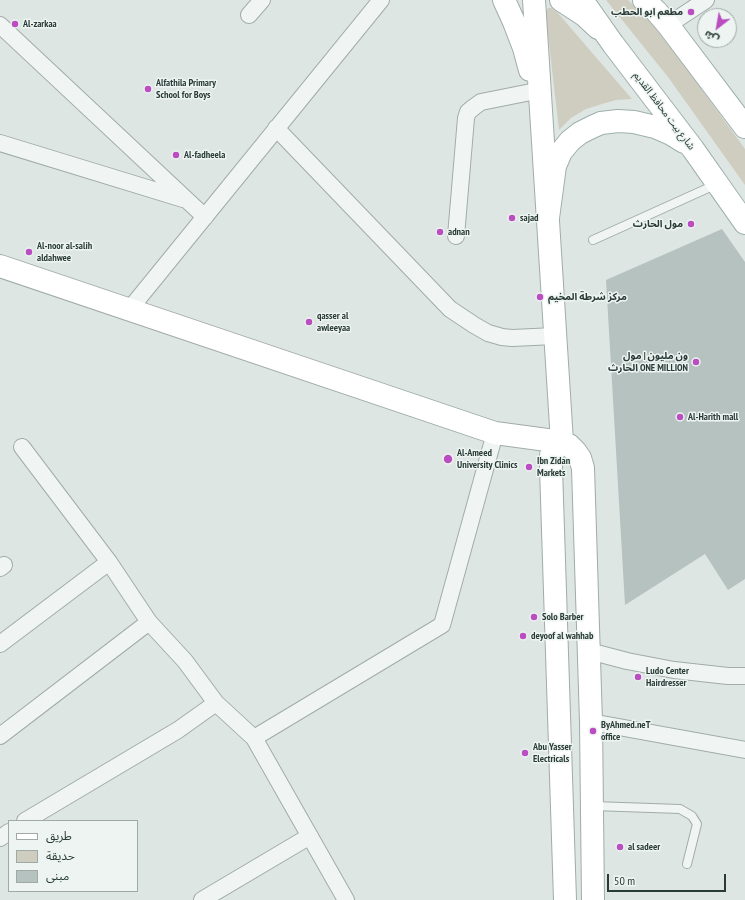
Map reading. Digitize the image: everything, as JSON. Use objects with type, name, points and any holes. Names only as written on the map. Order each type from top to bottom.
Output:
[{"type":"main road","points":[[504,0],[524,48],[541,113]]},
{"type":"main road","points":[[534,0],[562,442],[551,455],[551,468],[565,900]]},
{"type":"main road","points":[[561,0],[596,26],[613,44]]},
{"type":"main road","name":"شارع بيت محافظ القديم","points":[[582,0],[613,44],[718,184],[745,223]]},
{"type":"main road","points":[[644,0],[668,25],[744,122]]},
{"type":"main road","points":[[548,218],[555,166],[561,152],[570,141],[580,133],[592,127],[618,121],[634,122],[654,127],[672,134],[682,140],[693,150]]},
{"type":"main road","points":[[0,266],[495,433],[562,442],[569,445],[575,451],[580,458],[583,468],[591,722],[593,900]]},
{"type":"street","points":[[249,15],[262,0]]},
{"type":"street","points":[[129,310],[381,0]]},
{"type":"street","points":[[668,25],[706,0]]},
{"type":"street","points":[[0,25],[204,217]]},
{"type":"street","points":[[456,236],[466,118],[468,112],[481,102],[536,91]]},
{"type":"street","points":[[276,128],[450,309],[488,333],[502,337],[555,336]]},
{"type":"street","points":[[0,143],[186,200]]},
{"type":"street","points":[[254,738],[442,625],[495,433]]},
{"type":"street","points":[[22,447],[109,562],[149,622],[184,661],[216,703],[254,738],[346,900]]},
{"type":"street","points":[[0,644],[109,562]]},
{"type":"street","points":[[0,736],[149,622]]},
{"type":"street","points":[[589,651],[627,661],[674,670],[728,676],[745,676]]},
{"type":"street","points":[[27,820],[178,730],[216,703]]},
{"type":"street","points":[[591,722],[745,750]]},
{"type":"street","points":[[202,900],[310,836]]},
{"type":"lane","points":[[593,240],[718,184]]},
{"type":"lane","points":[[592,806],[680,809],[692,816],[697,824],[687,864]]},
{"type":"green space","points":[[606,0],[628,0],[652,24],[684,65],[745,149],[745,185],[668,77]]},
{"type":"green space","points":[[548,8],[551,8],[557,12],[632,99],[616,100],[586,109],[571,118],[559,130],[546,17]]},
{"type":"building","name":"Al-Harith mall","points":[[722,229],[745,262],[745,579],[728,590],[705,554],[625,605],[606,280]]},
{"type":"place","name":"مطعم ابو الحطب","points":[[691,12]]},
{"type":"place","name":"Al-zarkaa","points":[[15,24]]},
{"type":"place","name":"Alfathila Primary School for Boys","points":[[148,89]]},
{"type":"place","name":"Al-fadheela","points":[[176,155]]},
{"type":"place","name":"sajad","points":[[512,218]]},
{"type":"place","name":"مول الحارث","points":[[691,224]]},
{"type":"place","name":"adnan","points":[[440,232]]},
{"type":"place","name":"Al-noor al-salih aldahwee","points":[[29,252]]},
{"type":"place","name":"مركز شرطة المخيم","points":[[540,297]]},
{"type":"place","name":"qasser al awleeyaa","points":[[309,322]]},
{"type":"place","name":"ون مليون | مول الحارث ONE MILLION","points":[[696,362]]},
{"type":"place","name":"Al-Harith mall","points":[[680,417]]},
{"type":"place","name":"Al-Ameed University Clinics","points":[[448,459]]},
{"type":"place","name":"Ibn Zidan Markets","points":[[529,467]]},
{"type":"place","name":"Solo Barber","points":[[534,617]]},
{"type":"place","name":"deyoof al wahhab","points":[[523,636]]},
{"type":"place","name":"Ludo Center Hairdresser","points":[[638,677]]},
{"type":"place","name":"ByAhmed.neT office","points":[[593,731]]},
{"type":"place","name":"Abu Yasser Electricals","points":[[525,753]]},
{"type":"place","name":"al sadeer","points":[[620,847]]}]
